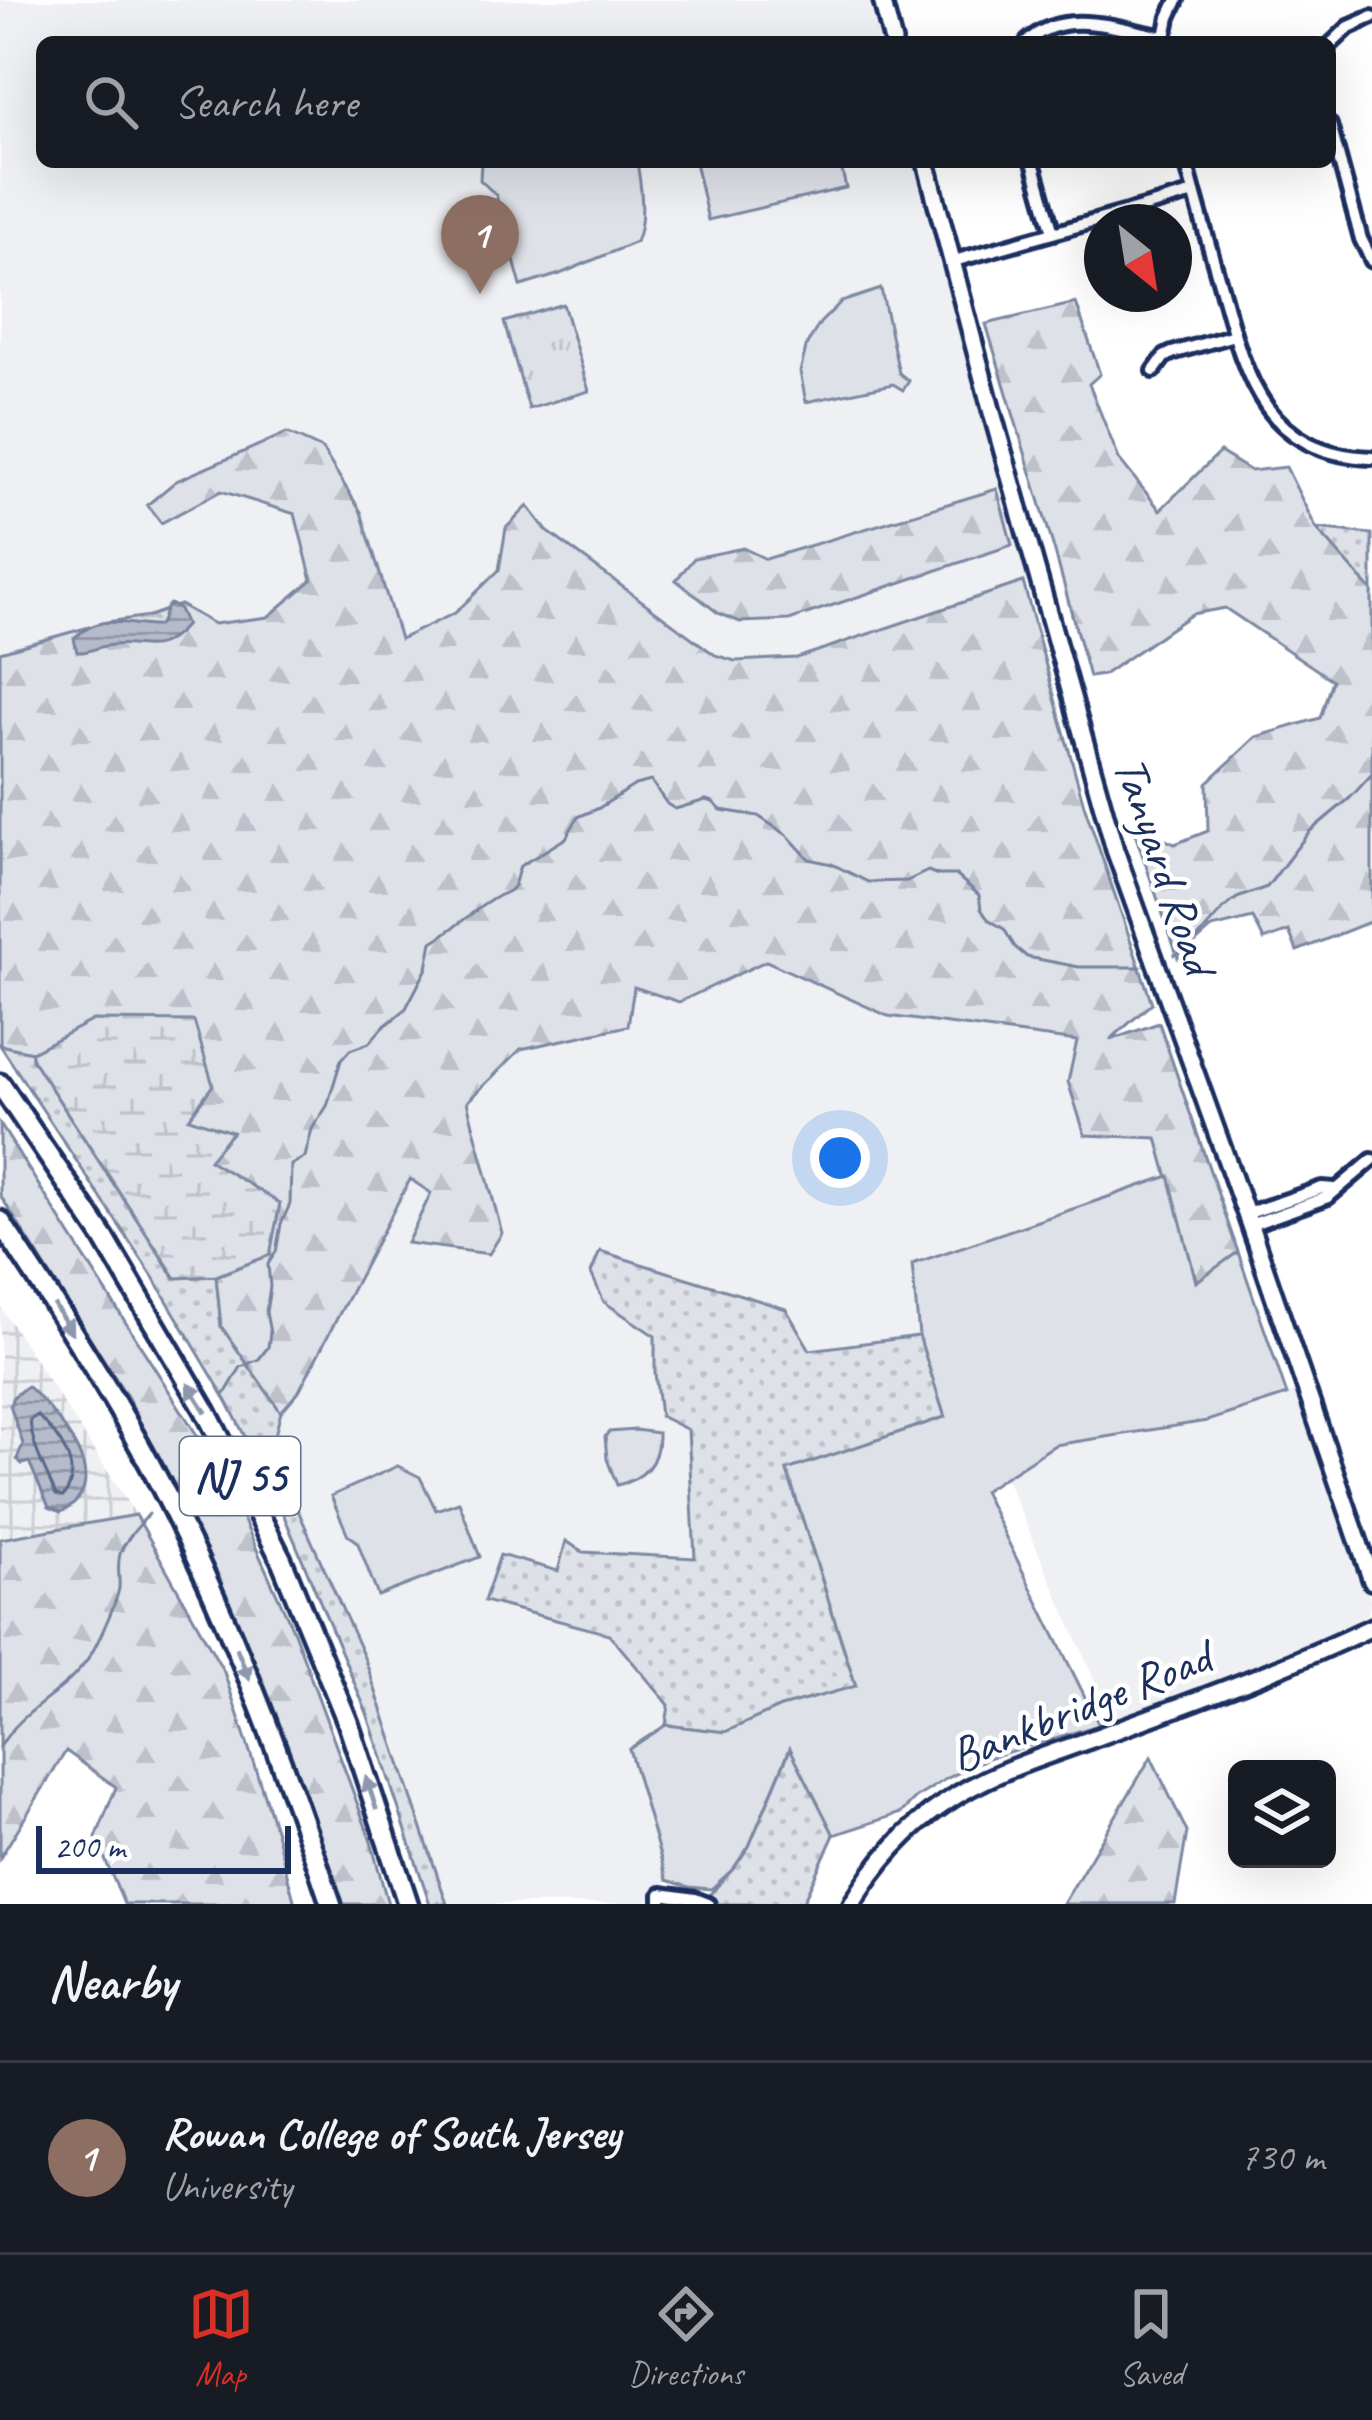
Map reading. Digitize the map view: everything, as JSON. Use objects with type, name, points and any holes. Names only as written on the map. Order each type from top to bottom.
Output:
[{"type":"highway","name":"NJ 55","points":[[0,1084],[104,1238],[247,1491],[280,1558],[348,1724],[408,1904]]},
{"type":"highway","name":"NJ 55","points":[[0,1221],[150,1465],[242,1660],[331,1904]]},
{"type":"highway","points":[[320,1871],[321,1904]]},
{"type":"street","points":[[882,0],[891,36]]},
{"type":"street","points":[[1166,36],[1177,0]]},
{"type":"street","points":[[1336,39],[1348,27],[1372,17]]},
{"type":"street","points":[[1034,36],[1068,21],[1149,36]]},
{"type":"street","points":[[1336,147],[1361,239],[1372,261]]},
{"type":"street","name":"Tanyard Road","points":[[928,168],[1115,850],[1372,1581]]},
{"type":"street","points":[[1035,168],[1053,232]]},
{"type":"street","points":[[1188,168],[1234,335],[1256,392],[1276,419],[1300,437],[1350,456],[1372,458]]},
{"type":"street","points":[[954,261],[1194,193]]},
{"type":"street","points":[[1154,371],[1172,353],[1234,335]]},
{"type":"street","points":[[1248,1219],[1328,1197],[1372,1160]]},
{"type":"street","name":"Bankbridge Road","points":[[852,1904],[902,1837],[982,1781],[1305,1658],[1372,1627]]},
{"type":"street","points":[[661,1904],[661,1894],[707,1904]]},
{"type":"shaded area","points":[[0,0],[880,0],[889,36],[36,36],[36,168],[926,168],[1039,578],[797,658],[735,661],[715,655],[547,530],[528,506],[506,528],[500,569],[455,613],[400,640],[361,512],[287,434],[162,523],[221,491],[295,514],[312,580],[267,617],[214,624],[0,720]]},
{"type":"shaded area","points":[[766,961],[888,1016],[1078,1041],[1068,1082],[1085,1134],[1157,1137],[1169,1176],[912,1264],[919,1336],[810,1350],[786,1309],[600,1252],[604,1302],[655,1336],[655,1373],[688,1430],[695,1559],[583,1552],[558,1571],[485,1602],[609,1634],[669,1705],[666,1725],[629,1749],[667,1880],[644,1904],[447,1904],[366,1662],[270,1450],[281,1412],[299,1391],[410,1178],[431,1193],[408,1242],[502,1233],[467,1101],[521,1049],[628,1026],[634,987],[679,1002]]},
{"type":"shaded area","points":[[0,1306],[136,1515],[0,1539]]},
{"type":"shaded area","points":[[1299,1390],[1371,1602],[1368,1613],[1348,1631],[1113,1722],[1005,1476],[1054,1445],[1207,1421]]},
{"type":"green space","points":[[481,168],[638,168],[642,213],[636,242],[521,286],[496,195],[480,180]]},
{"type":"green space","points":[[696,168],[841,168],[846,188],[708,220]]},
{"type":"green space","points":[[881,289],[899,373],[909,381],[903,390],[893,384],[806,402],[800,372],[807,344],[820,323],[841,302]]},
{"type":"green space","points":[[1076,303],[1100,374],[1089,384],[1119,459],[1160,510],[1220,452],[1251,471],[1286,467],[1316,528],[1372,591],[1372,921],[1297,951],[1289,931],[1264,940],[1253,918],[1212,928],[1178,958],[1132,825],[1175,844],[1208,831],[1207,783],[1256,737],[1320,718],[1332,680],[1225,608],[1192,614],[1103,675],[1089,677],[986,324]]},
{"type":"green space","points":[[563,304],[589,391],[529,409],[504,322]]},
{"type":"green space","points":[[287,433],[322,449],[361,512],[400,639],[455,613],[499,570],[506,528],[528,506],[547,531],[715,655],[735,661],[797,658],[1023,582],[1084,805],[1152,1003],[1110,1040],[1159,1023],[1238,1252],[1197,1283],[1157,1138],[1085,1135],[1068,1082],[1077,1041],[888,1016],[766,961],[679,1002],[634,987],[628,1026],[521,1049],[467,1102],[502,1233],[489,1254],[407,1243],[431,1193],[410,1179],[299,1391],[281,1412],[221,1326],[216,1276],[270,1255],[208,1159],[232,1133],[188,1118],[93,1020],[32,1052],[0,1045],[0,652],[180,605],[214,624],[268,617],[312,580],[295,514],[221,491],[161,523],[147,505],[176,481]]},
{"type":"green space","points":[[997,489],[1012,545],[789,620],[740,622],[718,613],[676,580],[694,558],[743,548],[766,559]]},
{"type":"green space","points":[[1316,528],[1372,534],[1372,591]]},
{"type":"green space","points":[[93,1020],[194,1021],[213,1085],[189,1118],[232,1132],[209,1160],[280,1203],[270,1255],[216,1276],[176,1278],[32,1059],[32,1052]]},
{"type":"green space","points":[[0,1045],[32,1052],[32,1059],[175,1278],[216,1276],[221,1326],[281,1412],[271,1450],[366,1662],[447,1904],[430,1904],[367,1713],[279,1504],[228,1403],[153,1277]]},
{"type":"green space","points":[[0,1124],[226,1481],[294,1632],[370,1838],[388,1904],[339,1904],[305,1796],[201,1542],[128,1398],[0,1195]]},
{"type":"green space","points":[[1169,1176],[1196,1282],[1238,1252],[1287,1395],[1207,1421],[1055,1445],[983,1491],[1099,1725],[988,1758],[944,1780],[901,1813],[834,1835],[790,1748],[749,1846],[733,1869],[711,1889],[667,1880],[629,1749],[666,1725],[725,1732],[781,1707],[856,1686],[787,1470],[945,1417],[919,1336],[912,1264]]},
{"type":"green space","points":[[600,1251],[786,1309],[810,1350],[919,1336],[945,1417],[787,1471],[856,1687],[781,1707],[725,1732],[666,1725],[669,1705],[609,1634],[484,1601],[500,1555],[558,1571],[566,1541],[583,1552],[695,1558],[688,1430],[660,1416],[655,1336],[604,1302],[591,1273]]},
{"type":"green space","points":[[609,1432],[658,1433],[656,1453],[643,1474],[617,1485],[605,1437]]},
{"type":"green space","points":[[398,1466],[420,1477],[436,1510],[459,1502],[480,1557],[378,1596],[357,1541],[348,1535],[331,1496]]},
{"type":"green space","points":[[136,1515],[224,1672],[295,1904],[124,1904],[96,1838],[116,1787],[66,1751],[0,1858],[0,1539]]},
{"type":"green space","points":[[791,1747],[834,1835],[802,1904],[701,1904],[749,1846]]},
{"type":"green space","points":[[1151,1757],[1187,1832],[1175,1904],[1063,1904]]},
{"type":"water","points":[[170,604],[179,609],[186,625],[164,643],[117,644],[77,652],[74,638],[85,630],[105,622],[157,626]]},
{"type":"water","points":[[27,1386],[66,1430],[84,1467],[85,1484],[78,1500],[61,1512],[49,1507],[29,1462],[22,1464],[17,1459],[23,1444],[10,1405]]},
{"type":"waterway","points":[[1174,955],[1190,947],[1237,898],[1267,887],[1309,832],[1372,774]]},
{"type":"waterway","points":[[225,1394],[241,1367],[259,1359],[268,1347],[268,1264],[290,1204],[291,1165],[305,1157],[341,1060],[350,1050],[369,1043],[405,1010],[427,968],[432,942],[511,890],[520,866],[566,838],[578,817],[635,785],[651,781],[675,809],[706,800],[721,810],[758,816],[787,835],[809,859],[832,864],[868,882],[907,881],[928,871],[956,875],[979,895],[988,919],[1004,929],[1027,957],[1079,967],[1141,967]]},
{"type":"waterway","points":[[0,1747],[90,1656],[118,1594],[121,1551],[149,1514]]},
{"type":"place","name":"Rowan College of South Jersey","points":[[480,294]]}]
